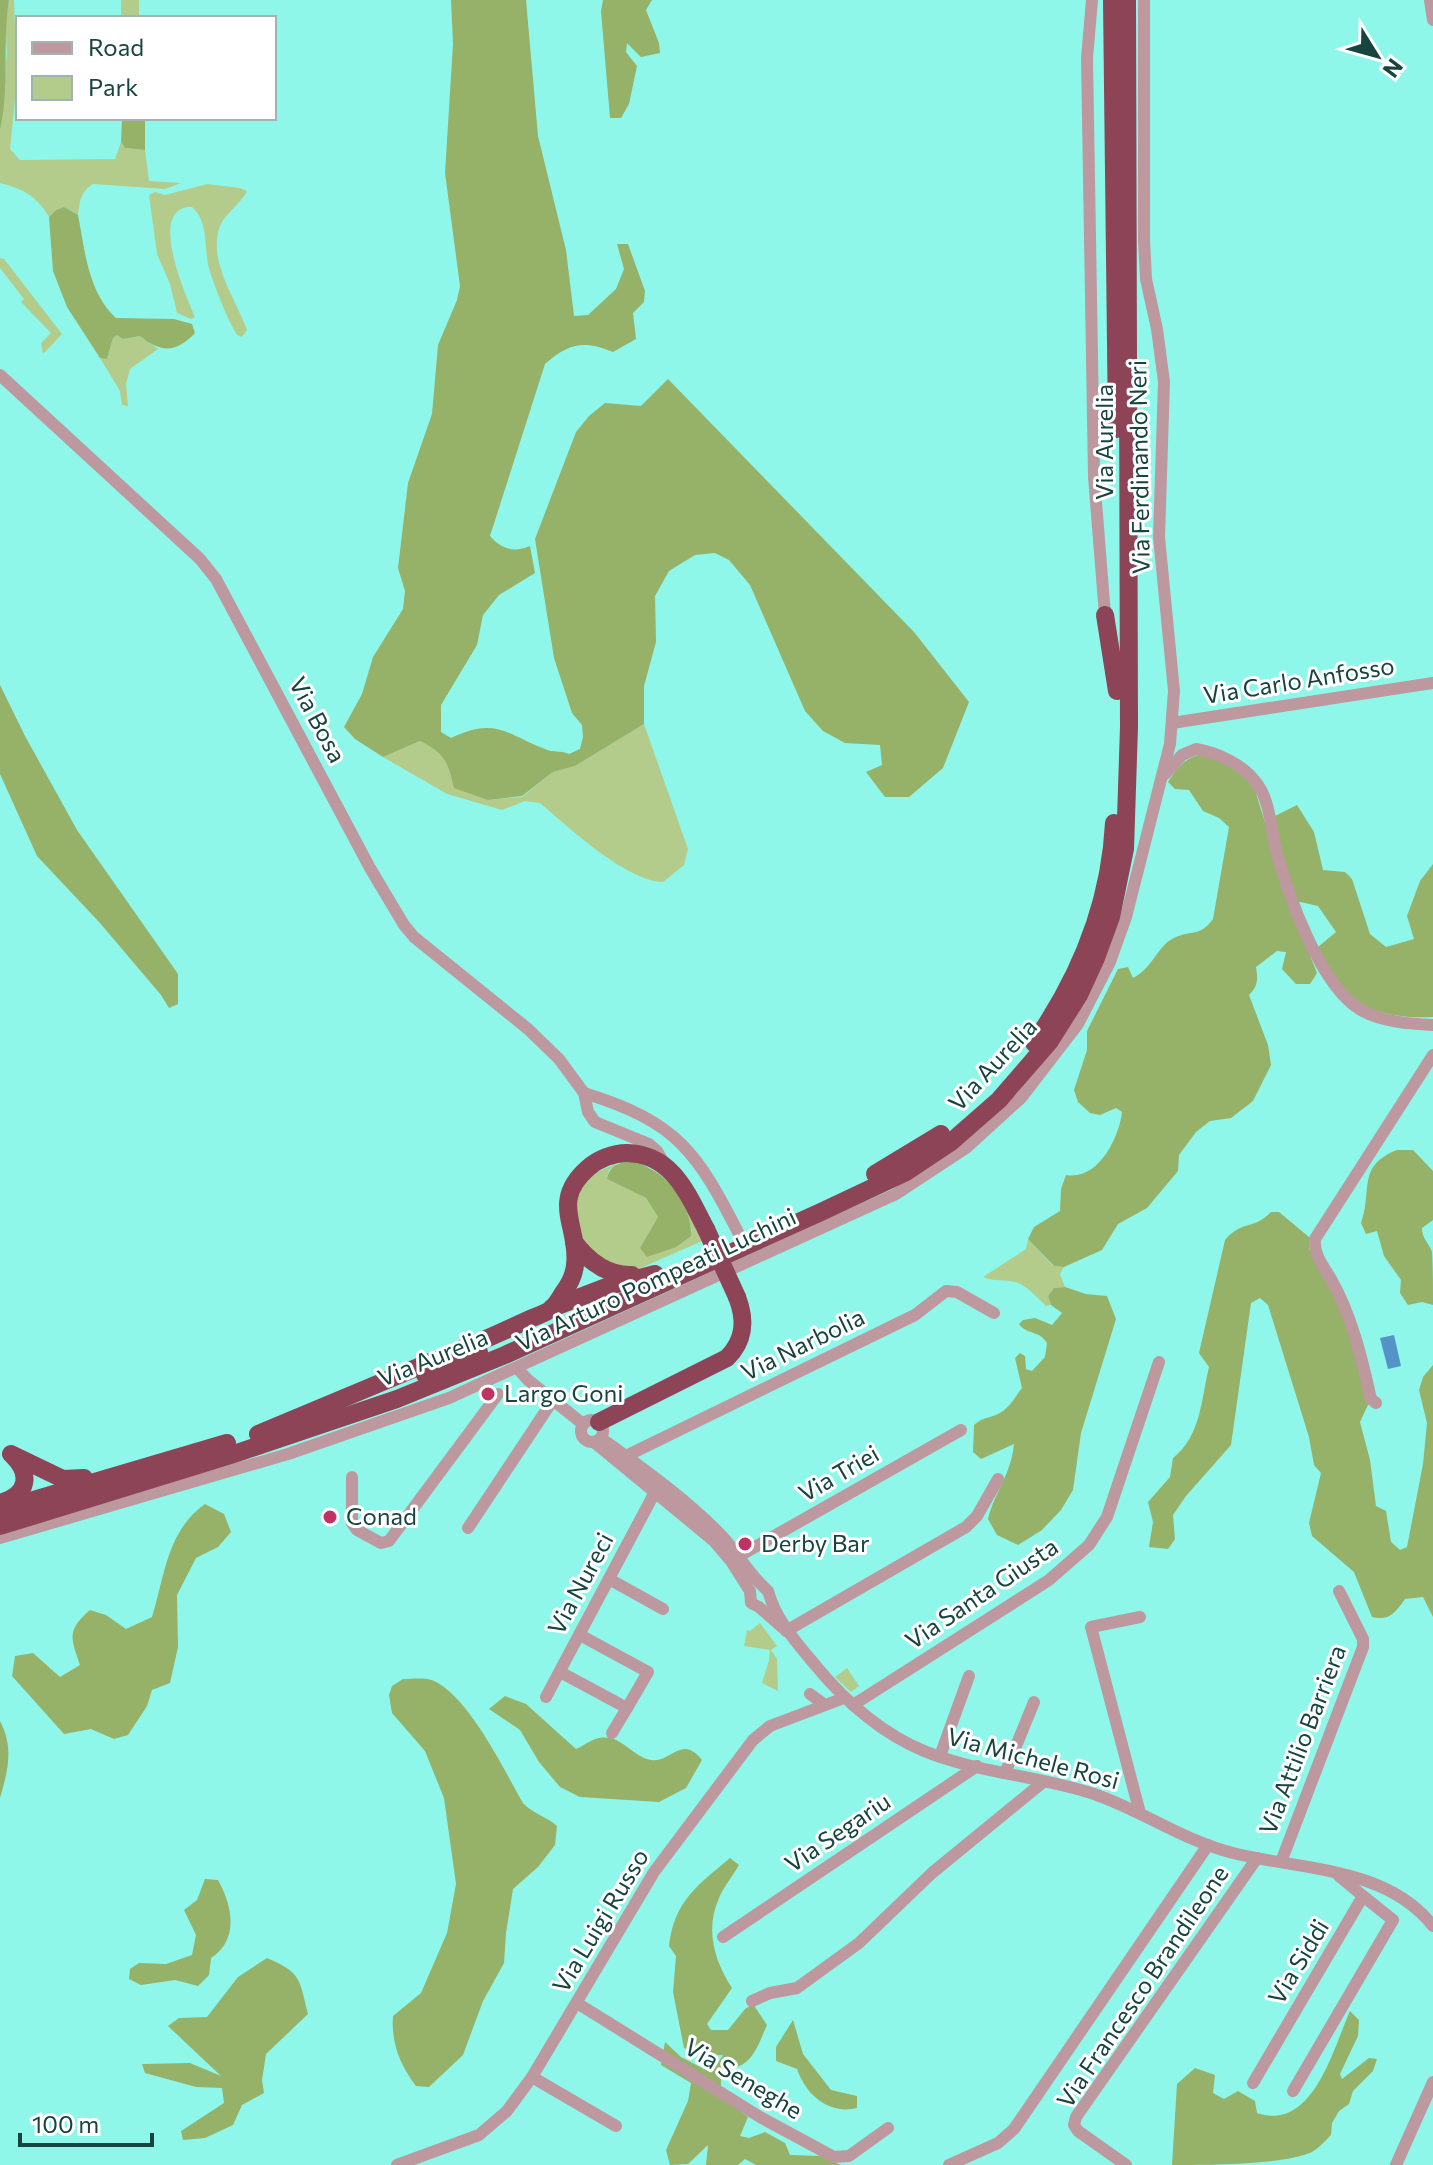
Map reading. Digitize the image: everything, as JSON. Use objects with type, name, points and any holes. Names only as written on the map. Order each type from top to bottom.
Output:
[{"type":"highway","name":"Via Aurelia","points":[[0,1510],[258,1434],[389,1390],[510,1340],[740,1236],[882,1171],[933,1139],[995,1089],[1036,1040],[1075,974],[1094,930],[1113,844],[1117,784],[1117,691],[1112,0]]},
{"type":"highway","name":"Via Aurelia","points":[[0,1526],[351,1416],[459,1375],[883,1183],[951,1142],[989,1110],[1035,1060],[1072,1007],[1096,958],[1119,887],[1127,819],[1129,500],[1126,42],[1129,0]]},
{"type":"highway","points":[[1129,500],[1136,556],[1134,881]]},
{"type":"highway","points":[[1105,615],[1117,691]]},
{"type":"highway","points":[[552,1308],[574,1271],[574,1242],[567,1215],[567,1201],[573,1185],[588,1168],[609,1156],[640,1154],[665,1166],[684,1187],[706,1229],[737,1297],[743,1330],[727,1358],[594,1431]]},
{"type":"highway","points":[[574,1242],[585,1256],[609,1272],[655,1274]]},
{"type":"highway","points":[[258,1434],[480,1342],[552,1308],[601,1289],[655,1274]]},
{"type":"highway","points":[[6,1453],[68,1481],[158,1464]]},
{"type":"highway","points":[[0,1503],[17,1496],[25,1486],[23,1469],[6,1453]]},
{"type":"street","points":[[1092,0],[1087,58],[1092,404],[1094,477],[1105,615]]},
{"type":"street","name":"Via Ferdinando Neri","points":[[1134,881],[1163,777],[1172,723],[1172,669],[1159,537],[1163,369],[1146,279],[1144,240],[1144,0]]},
{"type":"street","points":[[1430,0],[1433,20]]},
{"type":"street","name":"Via Bosa","points":[[0,375],[200,559],[216,579],[370,868],[414,937],[528,1029],[559,1059],[584,1093],[588,1112],[595,1122],[649,1144],[665,1166]]},
{"type":"street","name":"Via Carlo Anfosso","points":[[1172,723],[1433,683]]},
{"type":"street","points":[[1163,777],[1182,755],[1196,749],[1230,761],[1255,781],[1263,794],[1280,865],[1296,912],[1335,986],[1350,1002],[1372,1015],[1433,1025]]},
{"type":"street","name":"Via Arturo Pompeati Luchini","points":[[0,1538],[327,1442],[411,1413],[517,1368],[896,1194],[924,1178],[966,1148],[1021,1098],[1078,1024],[1114,952],[1134,881]]},
{"type":"street","points":[[1376,1403],[1371,1399],[1355,1334],[1336,1289],[1316,1253],[1315,1239],[1433,1055]]},
{"type":"street","points":[[584,1093],[640,1115],[682,1143],[707,1176],[740,1236]]},
{"type":"street","name":"Via Narbolia","points":[[626,1456],[915,1315],[947,1291],[959,1293],[994,1313]]},
{"type":"street","name":"Via Santa Giusta","points":[[848,1701],[1049,1580],[1089,1545],[1107,1517],[1159,1362]]},
{"type":"street","name":"Via Michele Rosi","points":[[517,1368],[553,1400],[694,1510],[739,1556],[754,1588],[749,1601],[764,1604],[848,1701],[899,1738],[940,1756],[1094,1794],[1208,1845],[1333,1872],[1387,1891],[1431,1923]]},
{"type":"street","points":[[352,1477],[352,1523],[357,1530],[381,1543],[389,1541],[498,1394]]},
{"type":"street","points":[[468,1528],[553,1400]]},
{"type":"street","name":"Via Triei","points":[[739,1556],[961,1430]]},
{"type":"street","name":"Via Michele Rosi","points":[[594,1431],[655,1492],[714,1541],[754,1588],[768,1591],[764,1604]]},
{"type":"street","points":[[786,1631],[966,1527],[977,1516],[998,1479]]},
{"type":"street","name":"Via Nureci","points":[[546,1697],[655,1492]]},
{"type":"street","points":[[609,1579],[663,1609]]},
{"type":"street","name":"Via Attilio Barriera","points":[[1281,1862],[1363,1647],[1363,1639],[1339,1591]]},
{"type":"street","points":[[1140,1617],[1091,1627],[1140,1813]]},
{"type":"street","points":[[580,1635],[648,1672],[612,1733]]},
{"type":"street","points":[[560,1672],[627,1708]]},
{"type":"street","points":[[940,1756],[969,1676]]},
{"type":"street","points":[[810,1694],[825,1705]]},
{"type":"street","name":"Via Luigi Russo","points":[[397,2165],[485,2131],[507,2111],[532,2077],[660,1863],[753,1740],[767,1727],[825,1705],[848,1701]]},
{"type":"street","points":[[1005,1773],[1034,1702]]},
{"type":"street","points":[[779,1710],[799,1715]]},
{"type":"street","name":"Via Segariu","points":[[723,1937],[977,1766]]},
{"type":"street","points":[[752,2001],[797,1988],[853,1948],[932,1873],[1043,1782]]},
{"type":"street","points":[[949,2165],[998,2143],[1014,2129],[1208,1845]]},
{"type":"street","name":"Via Francesco Brandileone","points":[[1126,2165],[1080,2133],[1075,2127],[1076,2117],[1257,1858]]},
{"type":"street","points":[[1293,2091],[1393,1920],[1333,1872]]},
{"type":"street","name":"Via Siddi","points":[[1253,2083],[1363,1896]]},
{"type":"street","points":[[1431,1923],[1433,1935]]},
{"type":"street","name":"Via Seneghe","points":[[577,2003],[760,2117],[834,2157],[849,2156],[888,2128]]},
{"type":"street","points":[[532,2077],[616,2126]]},
{"type":"street","points":[[1396,2165],[1433,2082]]},
{"type":"green space","points":[[0,0],[9,0],[5,98],[0,130]]},
{"type":"green space","points":[[9,0],[14,0],[16,90],[10,149],[20,160],[115,159],[121,142],[125,148],[145,150],[149,181],[181,183],[165,189],[93,184],[83,194],[78,215],[64,207],[49,217],[29,194],[0,183],[0,130],[7,52],[5,27]]},
{"type":"green space","points":[[121,0],[139,0],[139,16],[121,16]]},
{"type":"green space","points":[[451,0],[526,0],[538,136],[566,250],[574,316],[588,315],[616,289],[624,269],[617,244],[628,244],[645,291],[644,302],[633,313],[636,339],[613,352],[585,345],[569,348],[545,364],[490,536],[508,548],[530,546],[535,573],[499,595],[483,615],[477,645],[441,705],[441,732],[451,738],[490,728],[551,751],[569,754],[580,749],[582,725],[572,713],[554,658],[535,539],[576,432],[589,416],[605,403],[641,406],[668,379],[914,632],[969,702],[943,768],[909,797],[885,797],[866,772],[882,765],[880,745],[845,743],[823,731],[805,711],[750,585],[729,560],[715,553],[695,555],[669,571],[655,596],[656,642],[644,686],[644,724],[575,766],[553,772],[522,796],[488,800],[454,788],[444,759],[428,745],[420,741],[383,757],[355,739],[344,727],[362,694],[373,657],[403,609],[405,591],[398,568],[408,483],[432,414],[438,345],[460,286],[445,173],[453,44]]},
{"type":"green space","points":[[603,0],[652,0],[646,10],[659,43],[660,53],[641,57],[627,43],[626,52],[637,66],[629,104],[621,118],[610,118],[601,11]]},
{"type":"green space","points":[[122,120],[145,120],[145,150],[125,148],[121,142]]},
{"type":"green space","points":[[207,184],[247,191],[223,221],[217,239],[224,279],[247,330],[242,337],[233,328],[219,296],[208,264],[201,221],[192,207],[179,211],[172,221],[170,236],[178,273],[195,317],[191,319],[177,313],[170,284],[157,254],[149,195],[155,192],[165,195]]},
{"type":"green space","points":[[64,207],[78,215],[94,283],[99,296],[116,318],[174,319],[192,324],[195,333],[188,340],[175,347],[162,348],[140,336],[123,339],[117,335],[113,338],[107,359],[100,358],[67,307],[53,271],[49,217]]},
{"type":"green space","points":[[0,258],[4,259],[62,334],[43,354],[41,343],[51,333],[21,302],[24,299],[0,268]]},
{"type":"green space","points":[[117,335],[123,339],[140,336],[158,349],[130,369],[126,384],[128,406],[122,405],[120,391],[100,358],[107,359],[113,338]]},
{"type":"green space","points":[[0,685],[77,830],[178,974],[178,1004],[169,1008],[100,923],[37,856],[0,774]]},
{"type":"green space","points":[[644,724],[688,849],[684,865],[663,882],[632,873],[615,863],[540,803],[525,801],[502,810],[447,794],[383,757],[420,741],[438,749],[448,765],[488,800],[522,797],[553,772],[575,766]]},
{"type":"green space","points":[[1203,754],[1245,777],[1255,790],[1292,911],[1317,973],[1310,984],[1296,984],[1282,969],[1286,952],[1277,951],[1256,967],[1257,982],[1249,995],[1268,1045],[1271,1065],[1253,1101],[1231,1118],[1210,1121],[1196,1132],[1179,1155],[1178,1171],[1147,1208],[1118,1224],[1102,1250],[1064,1267],[1054,1266],[1028,1239],[1034,1227],[1060,1211],[1061,1189],[1066,1175],[1088,1171],[1105,1156],[1122,1112],[1116,1108],[1100,1115],[1090,1113],[1078,1102],[1074,1090],[1087,1050],[1087,1031],[1118,969],[1128,967],[1133,978],[1168,942],[1180,935],[1199,931],[1213,919],[1229,827],[1219,818],[1203,811],[1189,790],[1175,789],[1168,782],[1182,764]]},
{"type":"green space","points":[[1297,805],[1314,832],[1323,870],[1345,872],[1352,879],[1370,934],[1386,947],[1414,939],[1407,916],[1420,881],[1433,864],[1433,1017],[1408,1017],[1370,1008],[1348,995],[1333,977],[1318,947],[1336,932],[1318,906],[1296,901],[1275,834],[1275,816]]},
{"type":"green space","points":[[1397,1150],[1413,1150],[1433,1171],[1433,1220],[1422,1228],[1432,1252],[1433,1305],[1422,1302],[1408,1305],[1400,1293],[1401,1280],[1384,1256],[1377,1231],[1366,1234],[1361,1223],[1371,1172],[1384,1156]]},
{"type":"green space","points":[[636,1161],[659,1174],[671,1186],[682,1202],[691,1228],[691,1236],[676,1247],[647,1257],[640,1248],[658,1217],[646,1198],[607,1179],[614,1166]]},
{"type":"green space","points":[[617,1163],[609,1170],[607,1179],[646,1198],[658,1217],[640,1248],[692,1231],[684,1205],[702,1241],[632,1272],[591,1258],[575,1227],[577,1194],[591,1175]]},
{"type":"green space","points":[[1271,1212],[1279,1212],[1309,1237],[1309,1249],[1339,1298],[1366,1385],[1368,1405],[1360,1422],[1370,1460],[1376,1506],[1386,1511],[1391,1542],[1400,1550],[1407,1547],[1423,1464],[1427,1423],[1419,1390],[1423,1377],[1433,1365],[1433,1617],[1423,1597],[1405,1599],[1388,1617],[1372,1617],[1354,1572],[1312,1536],[1309,1523],[1321,1473],[1314,1465],[1309,1437],[1268,1305],[1260,1298],[1251,1303],[1231,1445],[1173,1515],[1175,1539],[1168,1549],[1149,1547],[1153,1522],[1148,1502],[1170,1477],[1173,1458],[1189,1439],[1198,1417],[1209,1367],[1199,1353],[1225,1240]]},
{"type":"green space","points":[[1028,1239],[1053,1266],[1064,1267],[1060,1274],[1065,1287],[1054,1288],[1048,1296],[1051,1305],[1046,1306],[1019,1284],[983,1277],[1026,1249]]},
{"type":"green space","points":[[1065,1287],[1086,1294],[1107,1296],[1116,1319],[1081,1433],[1073,1490],[1061,1510],[1042,1530],[1018,1545],[997,1535],[988,1519],[1010,1465],[1014,1444],[981,1459],[973,1452],[974,1425],[1002,1412],[1022,1388],[1015,1358],[1020,1353],[1025,1356],[1026,1369],[1032,1371],[1045,1357],[1047,1343],[1044,1339],[1019,1324],[1035,1318],[1052,1325],[1062,1313],[1051,1305],[1048,1296],[1054,1288]]},
{"type":"green space","points":[[205,1504],[224,1514],[231,1532],[218,1547],[196,1558],[177,1595],[178,1647],[170,1683],[152,1690],[147,1706],[128,1735],[114,1739],[91,1729],[64,1734],[12,1676],[15,1656],[33,1653],[60,1677],[80,1665],[73,1635],[77,1624],[90,1610],[106,1615],[126,1629],[152,1617],[175,1541],[192,1515]]},
{"type":"green space","points":[[760,1623],[777,1646],[771,1650],[777,1659],[778,1691],[762,1683],[770,1650],[744,1646],[747,1630]]},
{"type":"green space","points":[[847,1668],[859,1686],[851,1692],[835,1677]]},
{"type":"green space","points":[[403,1679],[431,1680],[447,1689],[473,1718],[523,1803],[557,1826],[555,1845],[538,1867],[513,1889],[504,1963],[483,2001],[463,2055],[429,2087],[416,2086],[405,2070],[395,2044],[393,2016],[421,1993],[447,1933],[456,1884],[444,1798],[425,1751],[392,1713],[389,1695],[392,1686]]},
{"type":"green space","points":[[505,1696],[526,1704],[576,1749],[596,1739],[607,1738],[621,1742],[638,1755],[651,1760],[688,1749],[702,1760],[686,1788],[659,1802],[580,1797],[560,1787],[539,1762],[520,1730],[489,1709]]},
{"type":"green space","points":[[0,1721],[8,1750],[0,1798]]},
{"type":"green space","points":[[730,1858],[739,1865],[719,1898],[712,1933],[720,1966],[732,1988],[707,2024],[711,2030],[728,2030],[753,2004],[767,2025],[754,2052],[744,2063],[730,2068],[725,2060],[721,2097],[748,2117],[740,2136],[749,2138],[765,2132],[785,2143],[790,2155],[820,2156],[841,2165],[756,2165],[745,2159],[738,2165],[706,2165],[708,2145],[688,2164],[670,2165],[666,2150],[688,2101],[691,2083],[661,2065],[665,2042],[681,2057],[706,2070],[716,2066],[723,2055],[702,2056],[684,2048],[673,1992],[676,1956],[669,1946],[672,1930],[689,1895]]},
{"type":"green space","points":[[205,1879],[218,1880],[231,1922],[226,1942],[211,1958],[209,1975],[198,1986],[175,1980],[141,1985],[129,1979],[130,1969],[139,1963],[166,1964],[192,1955],[196,1935],[184,1910],[197,1900]]},
{"type":"green space","points":[[267,1958],[287,1968],[297,1978],[308,2014],[266,2054],[262,2080],[264,2093],[242,2105],[233,2125],[205,2138],[183,2140],[181,2131],[224,2103],[222,2088],[196,2087],[145,2073],[142,2064],[190,2063],[221,2076],[168,2026],[179,2018],[207,2017],[238,1977]]},
{"type":"green space","points":[[1350,2011],[1359,2020],[1358,2036],[1340,2074],[1342,2079],[1369,2058],[1377,2059],[1373,2071],[1353,2091],[1349,2104],[1339,2111],[1332,2123],[1331,2135],[1320,2146],[1312,2152],[1283,2160],[1172,2165],[1177,2084],[1195,2068],[1215,2075],[1213,2093],[1224,2099],[1238,2091],[1255,2101],[1257,2113],[1276,2116],[1293,2110],[1307,2099],[1318,2083]]},
{"type":"green space","points":[[793,2020],[803,2054],[831,2090],[857,2096],[857,2108],[828,2106],[806,2087],[797,2069],[776,2061],[776,2047]]},
{"type":"water","points":[[1394,1335],[1401,1366],[1388,1369],[1380,1338]]},
{"type":"place","name":"Largo Goni","points":[[488,1394]]},
{"type":"place","name":"Conad","points":[[330,1517]]},
{"type":"place","name":"Derby Bar","points":[[745,1544]]}]
